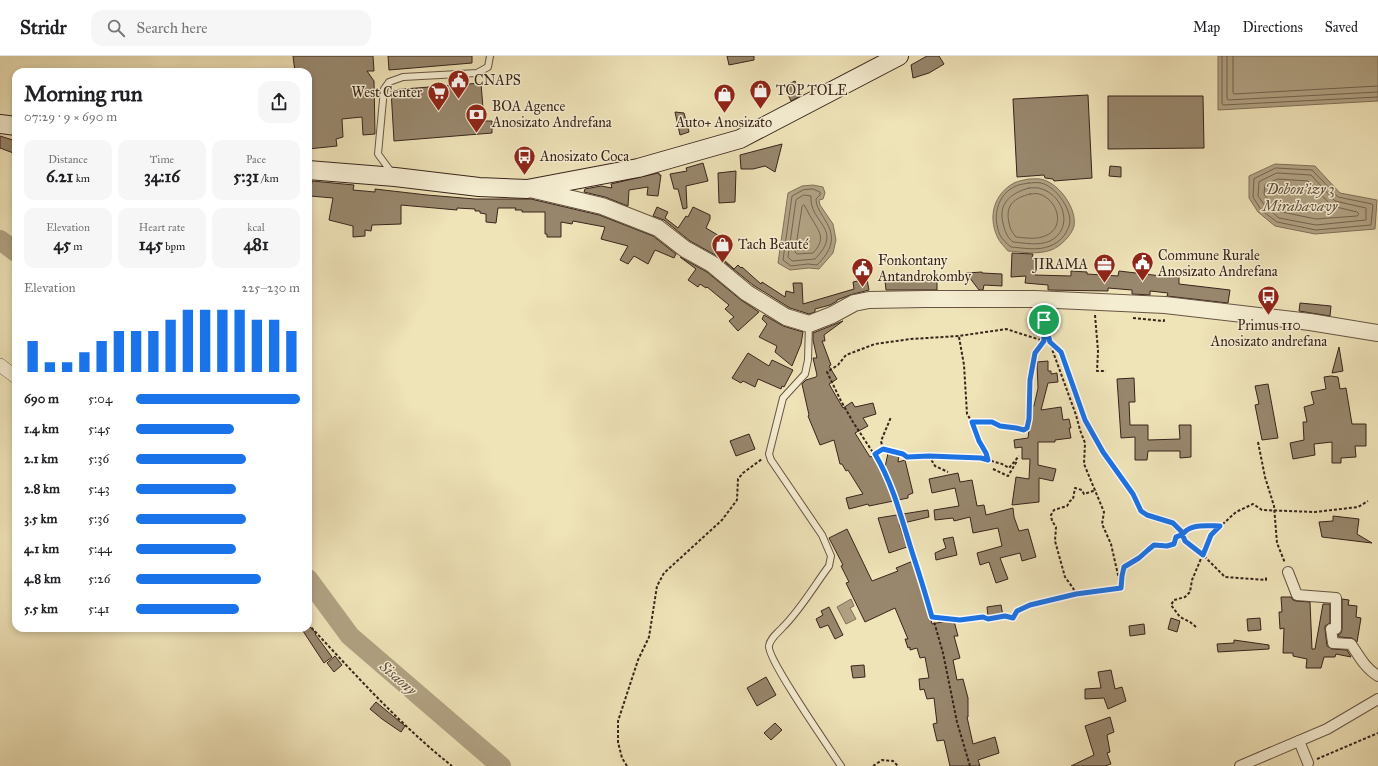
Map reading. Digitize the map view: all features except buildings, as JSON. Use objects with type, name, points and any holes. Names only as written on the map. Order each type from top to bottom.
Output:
[{"type":"main road","points":[[312,170],[395,177],[479,187],[530,188],[638,168],[740,139],[899,56]]},
{"type":"main road","points":[[0,124],[12,126]]},
{"type":"street","points":[[530,188],[602,206],[658,228],[685,248],[712,264],[747,293],[786,317],[809,324],[832,315],[854,303],[869,300],[933,298],[1036,299],[1165,305],[1310,322],[1378,333]]},
{"type":"street","points":[[0,365],[12,374]]},
{"type":"street","points":[[1288,572],[1297,595],[1336,598],[1336,629],[1331,629],[1333,643],[1351,644],[1362,662],[1370,671],[1378,676]]},
{"type":"street","points":[[1240,766],[1327,729],[1378,699]]},
{"type":"street","points":[[1299,741],[1308,763]]},
{"type":"lane","points":[[395,177],[378,154],[384,89],[389,82],[402,77],[477,73],[488,67],[490,56]]},
{"type":"lane","points":[[809,324],[808,360],[804,374],[783,398],[769,454],[771,460],[822,535],[830,556],[829,566],[788,622],[771,640],[768,648],[772,659],[841,766]]},
{"type":"path","points":[[1036,299],[1080,430],[1086,443],[1084,464],[1104,512],[1102,524],[1112,544],[1121,588]]},
{"type":"path","points":[[1126,318],[1164,321],[1165,305]]},
{"type":"path","points":[[1095,315],[1098,351],[1097,371],[1106,371]]},
{"type":"path","points":[[972,422],[992,422],[1000,426],[1024,430],[1027,428],[1029,419],[1030,380],[1035,353],[1044,341],[1044,320]]},
{"type":"path","points":[[970,766],[957,722],[944,653],[921,576],[893,492],[885,471],[841,402],[827,372],[838,365],[846,355],[875,344],[959,336],[1006,329],[1044,341]]},
{"type":"path","points":[[959,336],[964,365],[966,414],[972,422],[988,460]]},
{"type":"path","points":[[1050,342],[1061,352],[1085,420],[1103,452],[1133,494],[1141,511],[1147,515],[1173,523],[1181,531],[1185,541],[1203,555],[1225,577],[1266,580],[1266,576]]},
{"type":"path","points":[[883,449],[881,441],[891,417]]},
{"type":"path","points":[[1258,442],[1274,511],[1277,543],[1283,560]]},
{"type":"path","points":[[875,454],[883,449],[903,454],[907,457],[929,456],[981,458],[1002,464],[1009,468],[1019,456],[1008,476],[993,469]]},
{"type":"path","points":[[627,766],[622,758],[618,742],[618,721],[638,660],[649,637],[657,586],[664,572],[722,520],[737,500],[738,479],[743,473],[769,454]]},
{"type":"path","points":[[929,456],[935,466],[948,472]]},
{"type":"path","points":[[1076,594],[1065,577],[1055,541],[1056,527],[1052,521],[1051,515],[1054,510],[1067,506],[1073,499],[1075,488],[1082,490],[1084,494],[1096,490]]},
{"type":"path","points":[[1196,627],[1180,617],[1171,606],[1174,600],[1185,597],[1190,592],[1192,580],[1211,535],[1236,512],[1253,504],[1262,510],[1314,512],[1358,507],[1368,501]]},
{"type":"path","points":[[1121,588],[1124,567],[1139,558],[1154,545],[1167,546],[1174,544],[1176,537],[1182,535],[1187,530],[1201,526],[1220,526]]},
{"type":"path","points":[[932,617],[960,620],[983,617],[988,619],[1005,616],[1013,618],[1017,611],[1030,605],[1076,594],[1121,588]]},
{"type":"path","points":[[312,628],[376,696],[430,748],[452,766]]},
{"type":"path","points":[[1308,763],[1378,733]]},
{"type":"path","points":[[873,766],[882,760],[892,761],[898,766]]},
{"type":"water","points":[[1218,56],[1378,56],[1378,101],[1218,110]]},
{"type":"water","name":"Dobon'izy 3 Mirahavavy","points":[[1275,164],[1315,166],[1340,193],[1377,200],[1375,229],[1315,234],[1275,226],[1258,212],[1249,198],[1249,176]]},
{"type":"water","points":[[1029,179],[1044,180],[1056,187],[1061,192],[1066,198],[1073,212],[1074,226],[1071,233],[1065,240],[1058,246],[1046,252],[1035,253],[1008,251],[999,240],[994,228],[993,213],[997,199],[1007,188],[1016,182]]},
{"type":"water","points":[[813,185],[823,187],[825,193],[823,199],[819,200],[820,205],[833,224],[836,240],[833,253],[819,269],[809,268],[790,270],[778,263],[788,193],[802,186]]},
{"type":"water","points":[[851,599],[854,606],[850,608],[856,619],[846,624],[837,607]]},
{"type":"waterway","name":"Sisaony","points":[[0,240],[12,249]]},
{"type":"waterway","name":"Sisaony","points":[[312,584],[350,636],[501,766]]},
{"type":"place","name":"CNAPS","points":[[459,100]]},
{"type":"place","name":"TOP TOLE","points":[[761,110]]},
{"type":"place","name":"West Center","points":[[438,112]]},
{"type":"place","name":"Auto+ Anosizato","points":[[724,114]]},
{"type":"place","name":"BOA Agence Anosizato Andrefana","points":[[476,134]]},
{"type":"place","name":"Anosizato Coca","points":[[524,176]]},
{"type":"place","name":"Tach Beauté","points":[[723,264]]},
{"type":"place","name":"Commune Rurale Anosizato Andrefana","points":[[1142,282]]},
{"type":"place","name":"JIRAMA","points":[[1104,284]]},
{"type":"place","name":"Fonkontany Antandrokomby","points":[[862,288]]},
{"type":"place","name":"Primus 110 Anosizato andrefana","points":[[1269,316]]},
{"type":"route","points":[[1044,320],[1044,341],[1035,353],[1030,380],[1029,419],[1027,428],[1024,430],[1000,426],[992,422],[972,422],[988,460],[981,458],[929,456],[907,457],[903,454],[883,449],[875,454],[885,471],[893,492],[909,539],[913,556],[921,576],[932,617],[960,620],[983,617],[988,619],[1005,616],[1013,618],[1017,611],[1030,605],[1076,594],[1121,588],[1124,567],[1139,558],[1154,545],[1162,547],[1174,544],[1176,537],[1182,535],[1187,530],[1201,526],[1220,526],[1211,535],[1203,555],[1185,541],[1182,535],[1181,531],[1173,523],[1147,515],[1141,511],[1133,494],[1103,452],[1085,420],[1061,352],[1050,342],[1044,320]]}]
